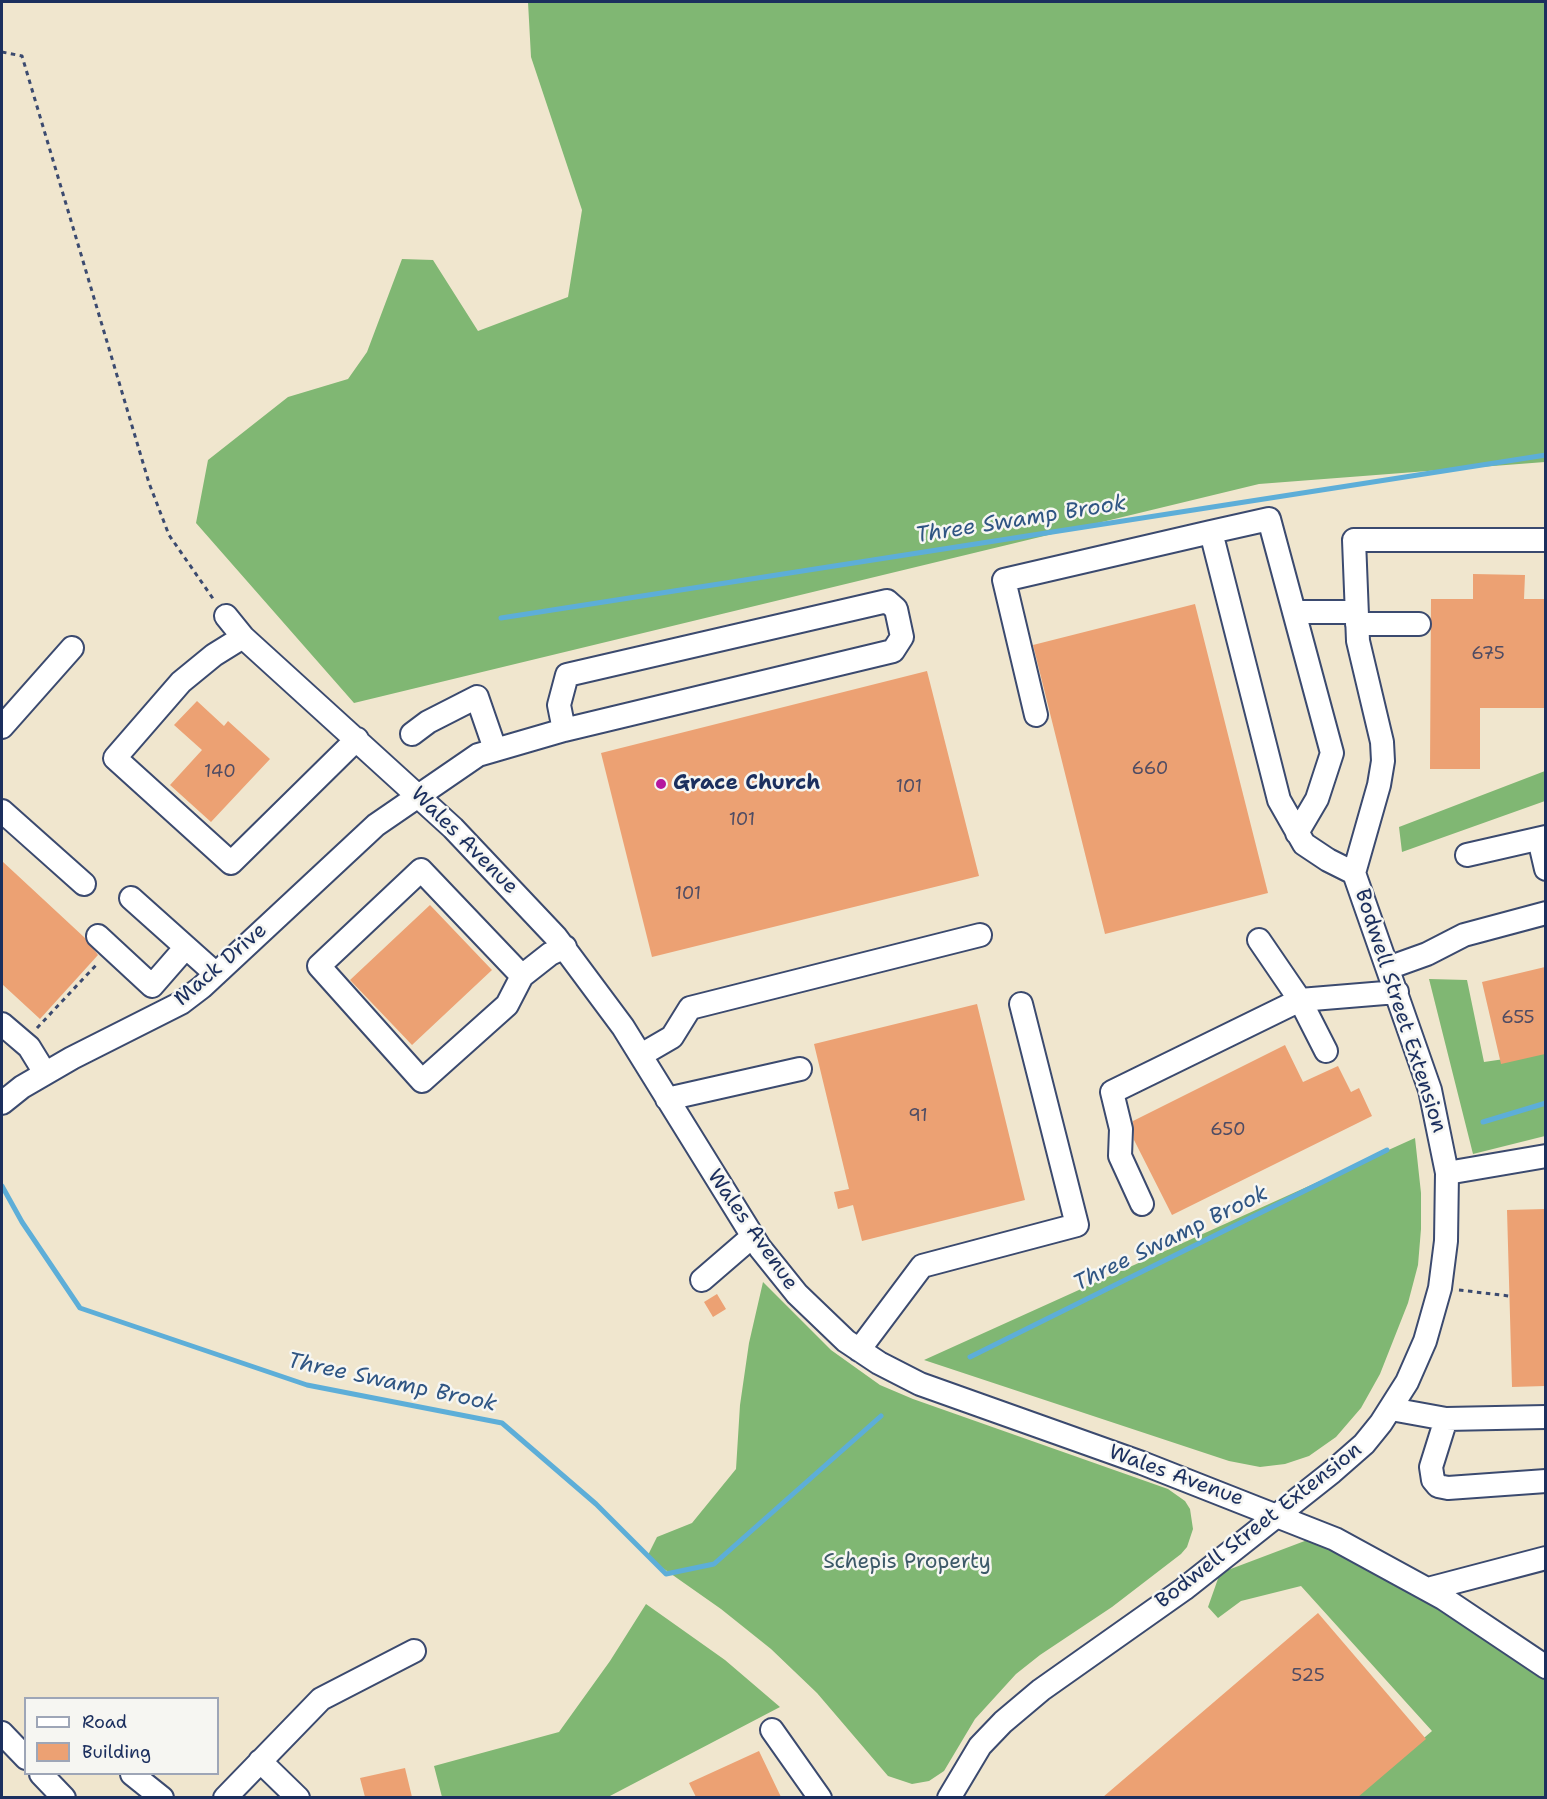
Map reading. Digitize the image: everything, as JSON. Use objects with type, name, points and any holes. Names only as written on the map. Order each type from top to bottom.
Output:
[{"type":"street","points":[[1036,715],[1004,580],[1269,519],[1332,753],[1317,799],[1297,833]]},
{"type":"street","points":[[1211,532],[1276,790],[1304,844],[1354,873],[1379,785],[1383,761],[1382,742],[1358,641],[1354,540],[1545,540]]},
{"type":"street","name":"Mack Drive","points":[[2,1103],[45,1073],[158,1017],[181,1003],[216,974],[376,825],[462,765],[495,749],[564,730],[893,651],[902,637],[896,609],[887,601],[567,675],[560,705],[564,730]]},
{"type":"street","points":[[1294,612],[1419,624]]},
{"type":"street","name":"Wales Avenue","points":[[226,616],[243,637],[419,795],[504,879],[565,947],[641,1055],[753,1236],[784,1280],[808,1306],[859,1350],[894,1372],[931,1388],[1142,1463],[1276,1514],[1354,1548],[1482,1622],[1545,1667]]},
{"type":"street","points":[[243,637],[214,655],[182,682],[115,758],[231,863],[357,739]]},
{"type":"street","points":[[2,727],[72,648]]},
{"type":"street","points":[[412,734],[428,722],[477,697],[495,749]]},
{"type":"street","points":[[2,811],[84,884]]},
{"type":"street","points":[[1467,855],[1542,838],[1545,868]]},
{"type":"street","points":[[522,976],[421,870],[319,966],[422,1081],[507,1005],[522,976],[550,954],[565,947]]},
{"type":"street","name":"Bodwell Street Extension","points":[[949,1797],[980,1746],[1017,1709],[1184,1589],[1364,1444],[1391,1409],[1407,1382],[1425,1341],[1440,1288],[1446,1241],[1447,1173],[1430,1090],[1354,873]]},
{"type":"street","points":[[131,898],[216,974]]},
{"type":"street","points":[[1388,968],[1427,954],[1464,935],[1545,913]]},
{"type":"street","points":[[641,1055],[672,1037],[690,1008],[980,935]]},
{"type":"street","points":[[1259,940],[1300,1000],[1326,1052]]},
{"type":"street","points":[[105,942],[152,986],[186,947]]},
{"type":"street","points":[[1142,1204],[1119,1156],[1121,1129],[1112,1092],[1300,1000],[1397,992]]},
{"type":"street","points":[[859,1350],[922,1266],[1077,1225],[1021,1004]]},
{"type":"street","points":[[2,1024],[24,1043],[45,1073]]},
{"type":"street","points":[[667,1099],[800,1069]]},
{"type":"street","points":[[1447,1173],[1545,1156]]},
{"type":"street","points":[[702,1280],[753,1236]]},
{"type":"street","points":[[1391,1409],[1446,1419],[1545,1416]]},
{"type":"street","points":[[1446,1419],[1431,1467],[1433,1480],[1438,1485],[1448,1488],[1545,1481]]},
{"type":"street","points":[[1428,1589],[1545,1558]]},
{"type":"street","points":[[225,1797],[321,1699],[414,1651]]},
{"type":"street","points":[[772,1730],[820,1797]]},
{"type":"street","points":[[2,1733],[24,1756]]},
{"type":"street","points":[[260,1761],[298,1797]]},
{"type":"street","points":[[43,1775],[64,1797]]},
{"type":"street","points":[[134,1775],[162,1797]]},
{"type":"path","points":[[2,52],[22,56],[148,483],[169,535],[226,616]]},
{"type":"path","points":[[24,1043],[105,942]]},
{"type":"path","points":[[1440,1288],[1509,1296]]},
{"type":"green space","points":[[528,2],[1545,2],[1545,462],[1259,484],[354,703],[196,523],[208,460],[288,397],[348,379],[367,352],[402,259],[433,260],[478,331],[568,297],[582,210],[531,57]]},
{"type":"green space","points":[[1545,771],[1545,801],[1402,852],[1399,827]]},
{"type":"green space","points":[[1429,979],[1467,980],[1484,1062],[1545,1053],[1545,1136],[1473,1154]]},
{"type":"green space","points":[[1415,1138],[1421,1193],[1421,1229],[1418,1265],[1408,1303],[1380,1374],[1361,1408],[1336,1437],[1309,1456],[1285,1464],[1260,1467],[1229,1461],[924,1360]]},
{"type":"green space","name":"Schepis Property","points":[[763,1282],[831,1350],[880,1385],[913,1399],[1168,1489],[1185,1501],[1190,1509],[1193,1529],[1187,1547],[1181,1554],[1112,1607],[1040,1655],[1016,1674],[975,1719],[944,1771],[929,1781],[912,1784],[888,1776],[817,1693],[771,1649],[721,1609],[647,1557],[657,1537],[692,1523],[736,1469],[740,1405],[749,1343]]},
{"type":"green space","points":[[1310,1539],[1545,1666],[1545,1797],[1355,1797],[1432,1731],[1301,1586],[1241,1601],[1218,1618],[1208,1607],[1220,1573]]},
{"type":"green space","points":[[646,1604],[725,1660],[780,1707],[608,1797],[442,1797],[434,1766],[559,1732],[610,1661]]},
{"type":"building","points":[[1473,574],[1525,575],[1524,599],[1545,599],[1545,708],[1480,708],[1480,769],[1430,769],[1431,599],[1473,599]]},
{"type":"building","points":[[1195,604],[1268,893],[1105,934],[1033,645]]},
{"type":"building","points":[[927,671],[979,876],[652,957],[601,753]]},
{"type":"building","points":[[197,701],[224,726],[228,721],[270,759],[211,822],[170,785],[202,750],[174,725]]},
{"type":"building","points":[[2,861],[85,938],[98,955],[40,1019],[2,984]]},
{"type":"building","points":[[430,905],[492,970],[412,1045],[350,980]]},
{"type":"building","points":[[1545,967],[1545,1054],[1501,1064],[1482,982]]},
{"type":"building","points":[[977,1004],[1025,1200],[862,1241],[853,1205],[838,1209],[834,1192],[849,1189],[814,1044]]},
{"type":"building","points":[[1285,1045],[1303,1082],[1338,1066],[1351,1092],[1359,1088],[1372,1116],[1172,1215],[1134,1140],[1133,1121]]},
{"type":"building","points":[[1545,1209],[1545,1386],[1512,1387],[1507,1210]]},
{"type":"building","points":[[717,1294],[726,1309],[713,1317],[704,1302]]},
{"type":"building","points":[[1318,1613],[1426,1739],[1358,1797],[1103,1797]]},
{"type":"building","points":[[759,1751],[781,1797],[696,1797],[689,1783]]},
{"type":"building","points":[[405,1768],[412,1797],[365,1797],[360,1778]]},
{"type":"waterway","name":"Three Swamp Brook","points":[[501,618],[1546,455]]},
{"type":"waterway","name":"Three Swamp Brook","points":[[1483,1122],[1546,1103]]},
{"type":"waterway","name":"Three Swamp Brook","points":[[970,1357],[1387,1150]]},
{"type":"waterway","name":"Three Swamp Brook","points":[[2,1186],[22,1222],[80,1308],[307,1385],[502,1423],[596,1504],[666,1574],[714,1564],[881,1416]]},
{"type":"place","name":"Grace Church","points":[[661,784]]}]
